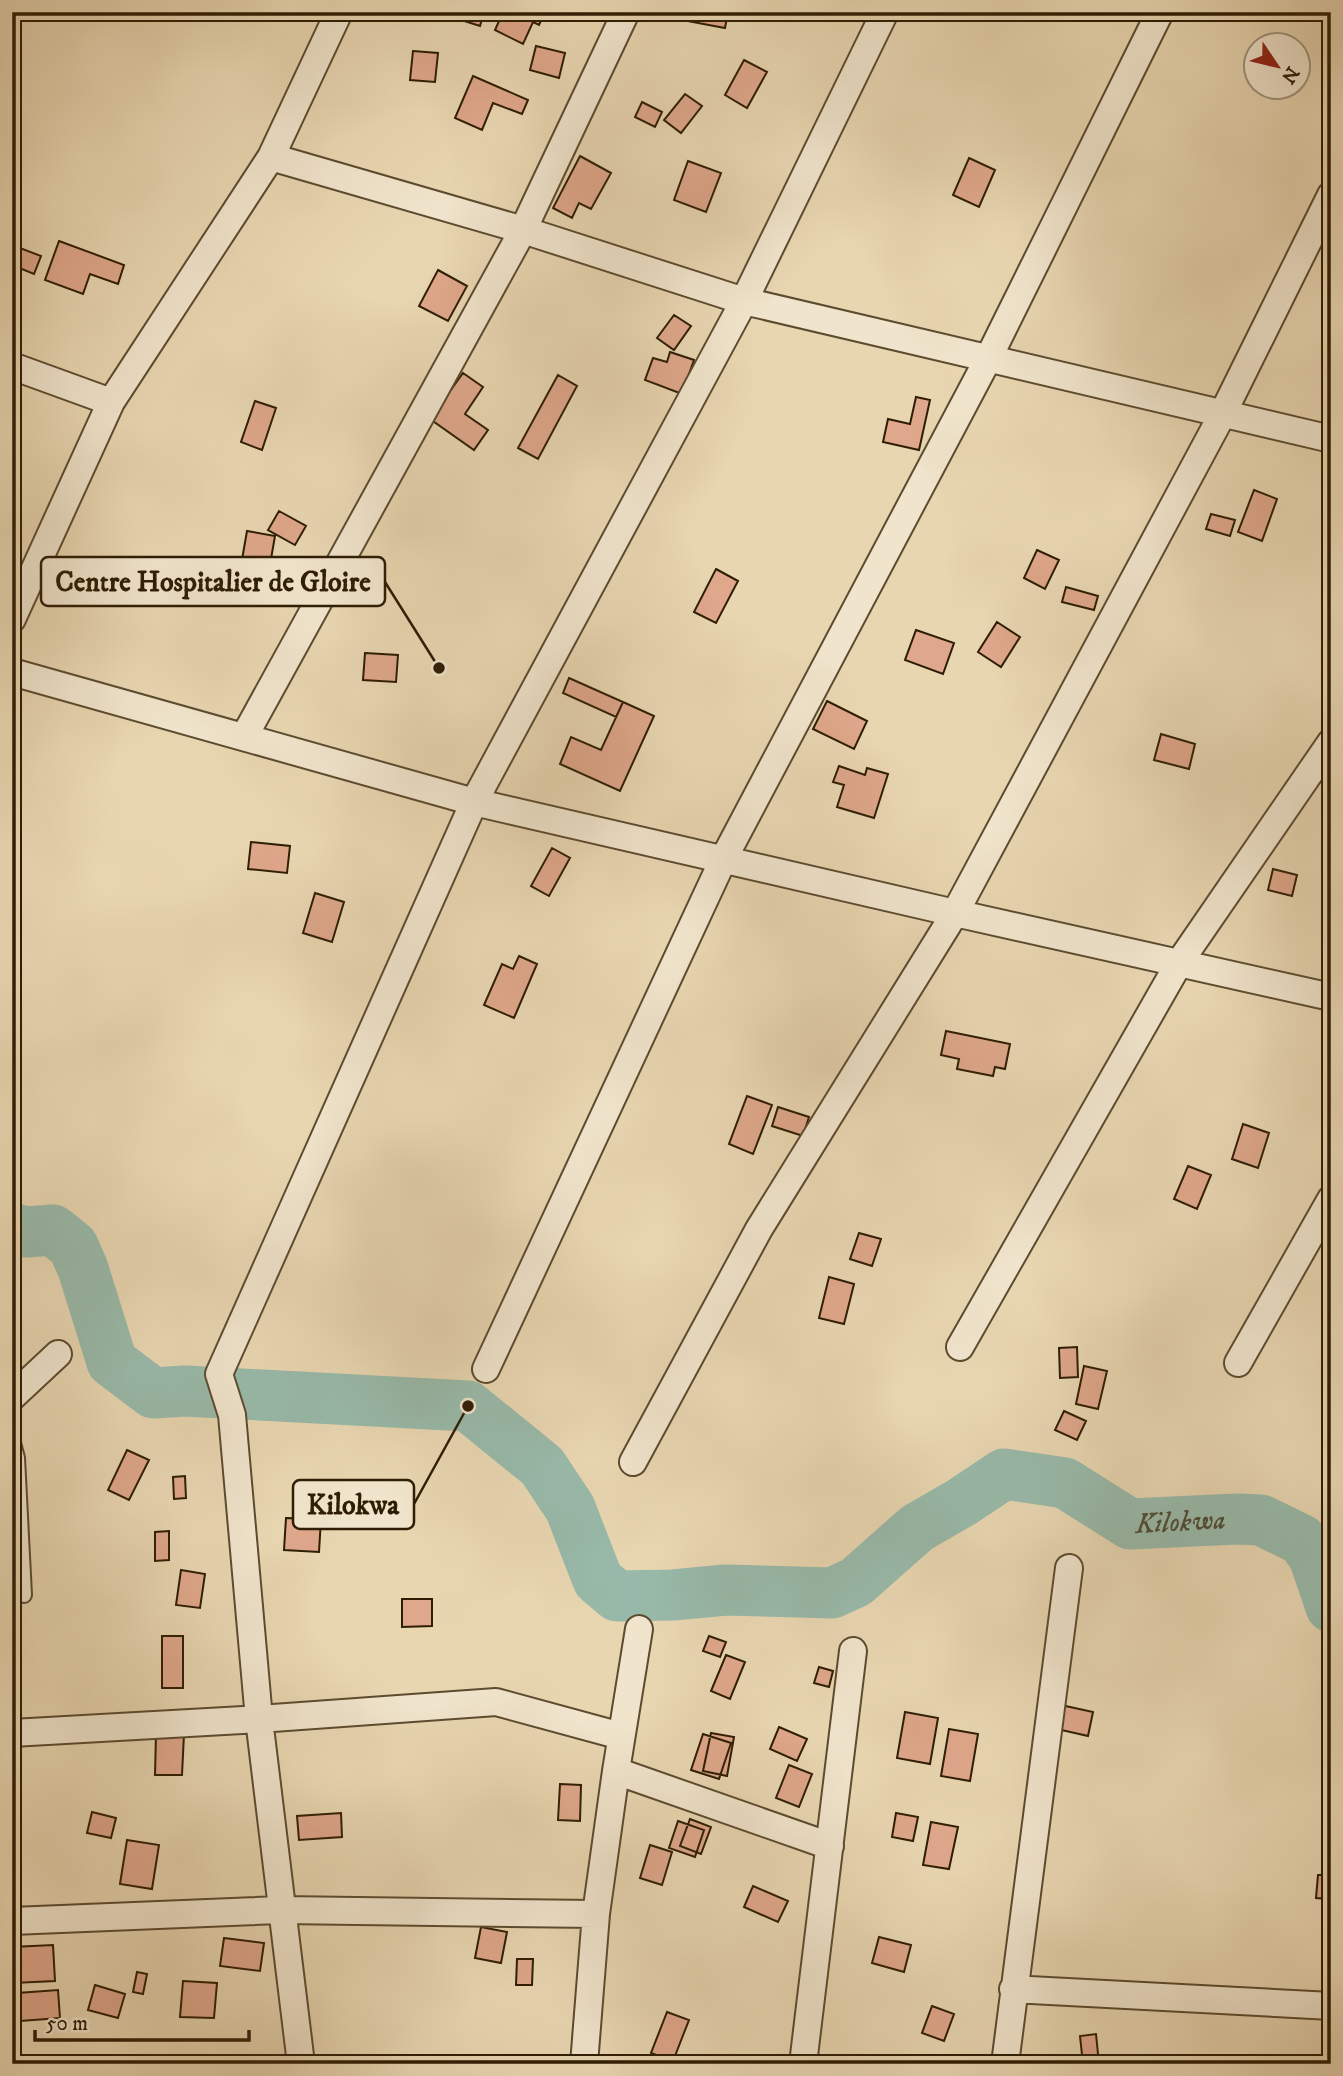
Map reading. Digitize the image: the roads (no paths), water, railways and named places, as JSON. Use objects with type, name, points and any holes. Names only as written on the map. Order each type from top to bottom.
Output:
[{"type":"street","points":[[12,620],[111,402],[271,156],[339,12]]},
{"type":"street","points":[[244,737],[523,230],[626,12]]},
{"type":"street","points":[[301,2064],[259,1719],[232,1415],[219,1374],[474,802],[744,302],[885,12]]},
{"type":"street","points":[[486,1369],[723,860],[988,359],[1160,12]]},
{"type":"street","points":[[271,156],[523,230],[744,302],[1331,439]]},
{"type":"street","points":[[633,1462],[759,1229],[955,913],[1222,415],[1331,195]]},
{"type":"street","points":[[12,366],[111,402]]},
{"type":"street","points":[[12,672],[474,802],[1331,997]]},
{"type":"street","points":[[960,1347],[1179,963],[1331,742]]},
{"type":"street","points":[[1238,1363],[1331,1199]]},
{"type":"street","points":[[12,1397],[58,1354]]},
{"type":"street","points":[[1005,2064],[1069,1567]]},
{"type":"street","points":[[584,2064],[596,1914],[639,1629]]},
{"type":"street","points":[[803,2064],[853,1651]]},
{"type":"street","points":[[12,1733],[496,1702],[621,1736]]},
{"type":"street","points":[[616,1771],[830,1846]]},
{"type":"street","points":[[12,1921],[281,1910],[596,1914]]},
{"type":"street","points":[[1013,1989],[1331,2006]]},
{"type":"lane","points":[[12,1439],[18,1458],[24,1595]]},
{"type":"waterway","name":"Kilokwa","points":[[12,1228],[26,1232],[53,1230],[73,1246],[83,1269],[112,1362],[153,1393],[185,1391],[468,1406],[542,1466],[570,1508],[598,1580],[617,1596],[726,1590],[832,1593],[856,1582],[917,1528],[1004,1474],[1065,1483],[1130,1524],[1261,1520],[1302,1540],[1314,1557],[1331,1607]]},
{"type":"place","name":"Centre Hospitalier de Gloire","points":[[439,668]]},
{"type":"place","name":"Kilokwa","points":[[468,1406]]}]
